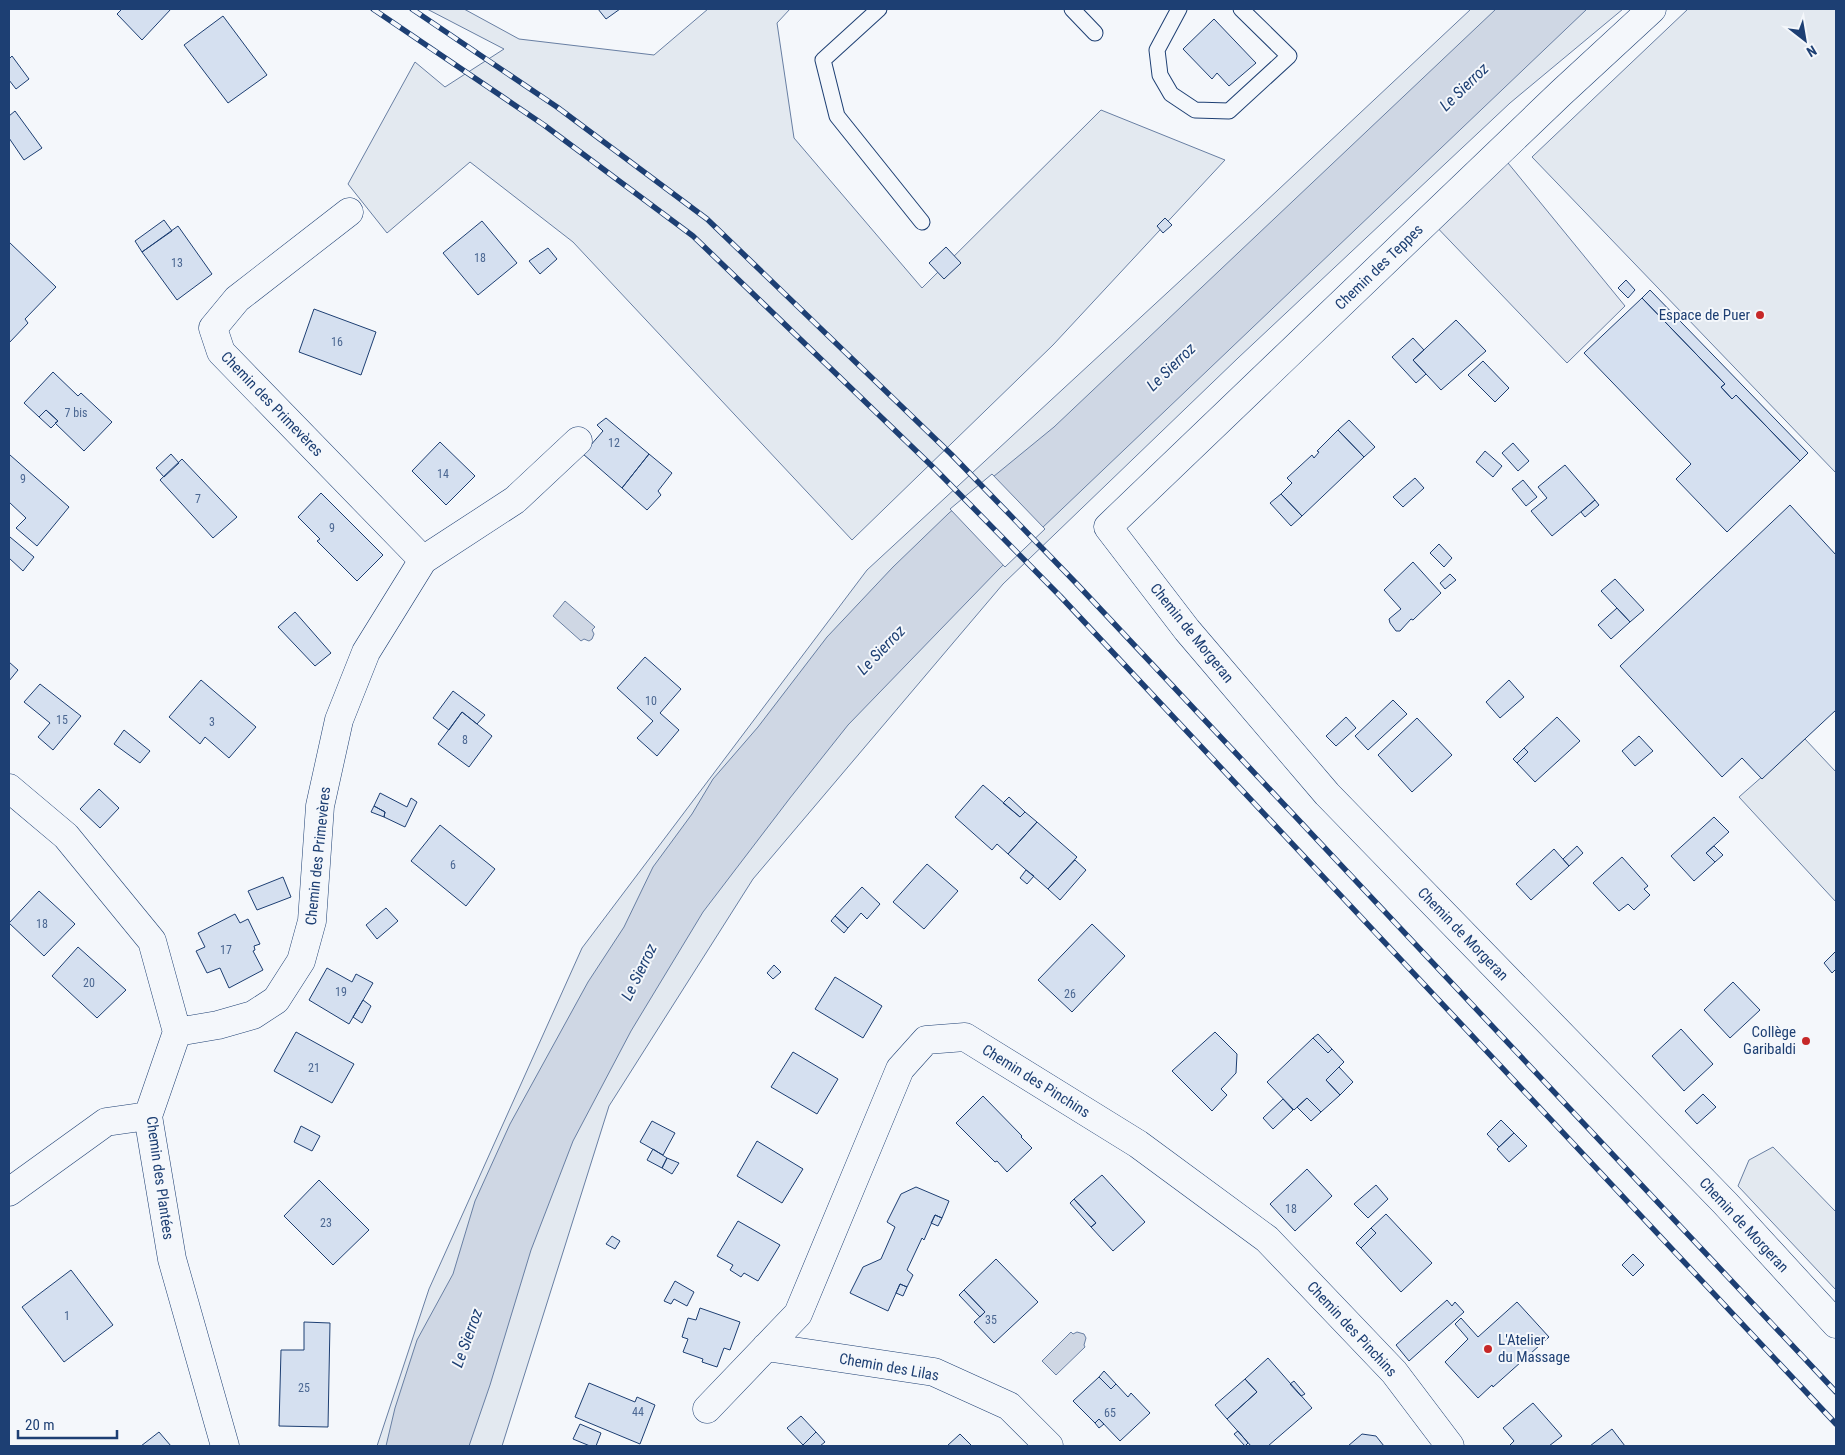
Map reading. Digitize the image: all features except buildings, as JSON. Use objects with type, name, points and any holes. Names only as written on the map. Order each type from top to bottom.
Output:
[{"type":"street","name":"Chemin des Teppes","points":[[1108,527],[1561,92],[1652,9]]},
{"type":"street","name":"Chemin des Primevères","points":[[349,212],[238,299],[213,328],[220,352],[423,560]]},
{"type":"street","name":"Chemin des Primevères","points":[[176,1032],[218,1026],[253,1015],[276,1000],[301,962],[312,921],[320,806],[339,720],[366,652],[423,560],[515,500],[578,441]]},
{"type":"street","name":"Chemin de Morgeran","points":[[1108,527],[1186,630],[1327,794],[1725,1203],[1836,1324]]},
{"type":"street","points":[[9,788],[66,836],[152,941],[176,1032]]},
{"type":"street","name":"Chemin des Plantées","points":[[176,1032],[148,1116],[172,1259],[225,1446]]},
{"type":"street","name":"Chemin des Pinchins","points":[[707,1409],[798,1314],[900,1068],[926,1040],[965,1037],[1138,1144],[1267,1239],[1394,1372],[1450,1446]]},
{"type":"street","points":[[9,1192],[106,1122],[148,1116]]},
{"type":"street","name":"Chemin des Lilas","points":[[766,1347],[934,1372],[1009,1406],[1049,1446]]},
{"type":"lane","points":[[879,9],[824,60],[837,116],[922,222]]},
{"type":"lane","points":[[1072,9],[1095,33]]},
{"type":"lane","points":[[1179,9],[1157,50],[1160,75],[1171,94],[1195,110],[1229,111],[1288,56],[1241,9]]},
{"type":"shaded area","points":[[427,9],[464,9],[519,39],[654,55],[708,9],[790,9],[777,23],[794,138],[922,288],[1101,110],[1225,160],[1053,345],[852,540],[573,242],[470,162],[387,233],[348,184],[415,62],[445,87],[504,49]]},
{"type":"shaded area","points":[[1471,9],[1623,9],[1510,103],[1238,358],[1003,584],[753,879],[609,1106],[502,1446],[377,1446],[429,1289],[582,948],[867,570]]},
{"type":"shaded area","name":"Espace de Puer","points":[[1688,9],[1836,9],[1836,473],[1532,157]]},
{"type":"shaded area","points":[[1499,152],[1625,306],[1567,363],[1429,219]]},
{"type":"shaded area","points":[[1805,739],[1836,772],[1836,902],[1739,797]]},
{"type":"shaded area","points":[[1773,1147],[1836,1212],[1836,1290],[1738,1186],[1749,1160]]},
{"type":"water","name":"Le Sierroz","points":[[1496,9],[1587,9],[999,569],[848,725],[703,912],[631,1031],[573,1141],[531,1250],[490,1385],[469,1446],[386,1446],[395,1408],[417,1340],[453,1274],[475,1201],[510,1124],[588,982],[624,927],[653,867],[692,814],[713,779],[758,727],[827,637],[893,567],[949,513],[1054,427]]},
{"type":"water","points":[[565,601],[595,627],[592,630],[594,634],[592,639],[589,641],[584,639],[581,641],[553,616]]},
{"type":"water","points":[[1071,1332],[1073,1334],[1077,1332],[1084,1334],[1086,1338],[1085,1347],[1056,1375],[1042,1361]]},
{"type":"pier","points":[[992,474],[1045,529],[1005,567],[950,509]]},
{"type":"railway","points":[[373,9],[544,125],[693,236],[935,469],[1060,596],[1836,1424]]},
{"type":"railway","points":[[412,9],[557,107],[707,219],[951,454],[1075,582],[1836,1392]]},
{"type":"place","name":"Espace de Puer","points":[[1760,315]]},
{"type":"place","name":"Collège Garibaldi","points":[[1806,1041]]},
{"type":"place","name":"L'Atelier du Massage","points":[[1488,1349]]}]
